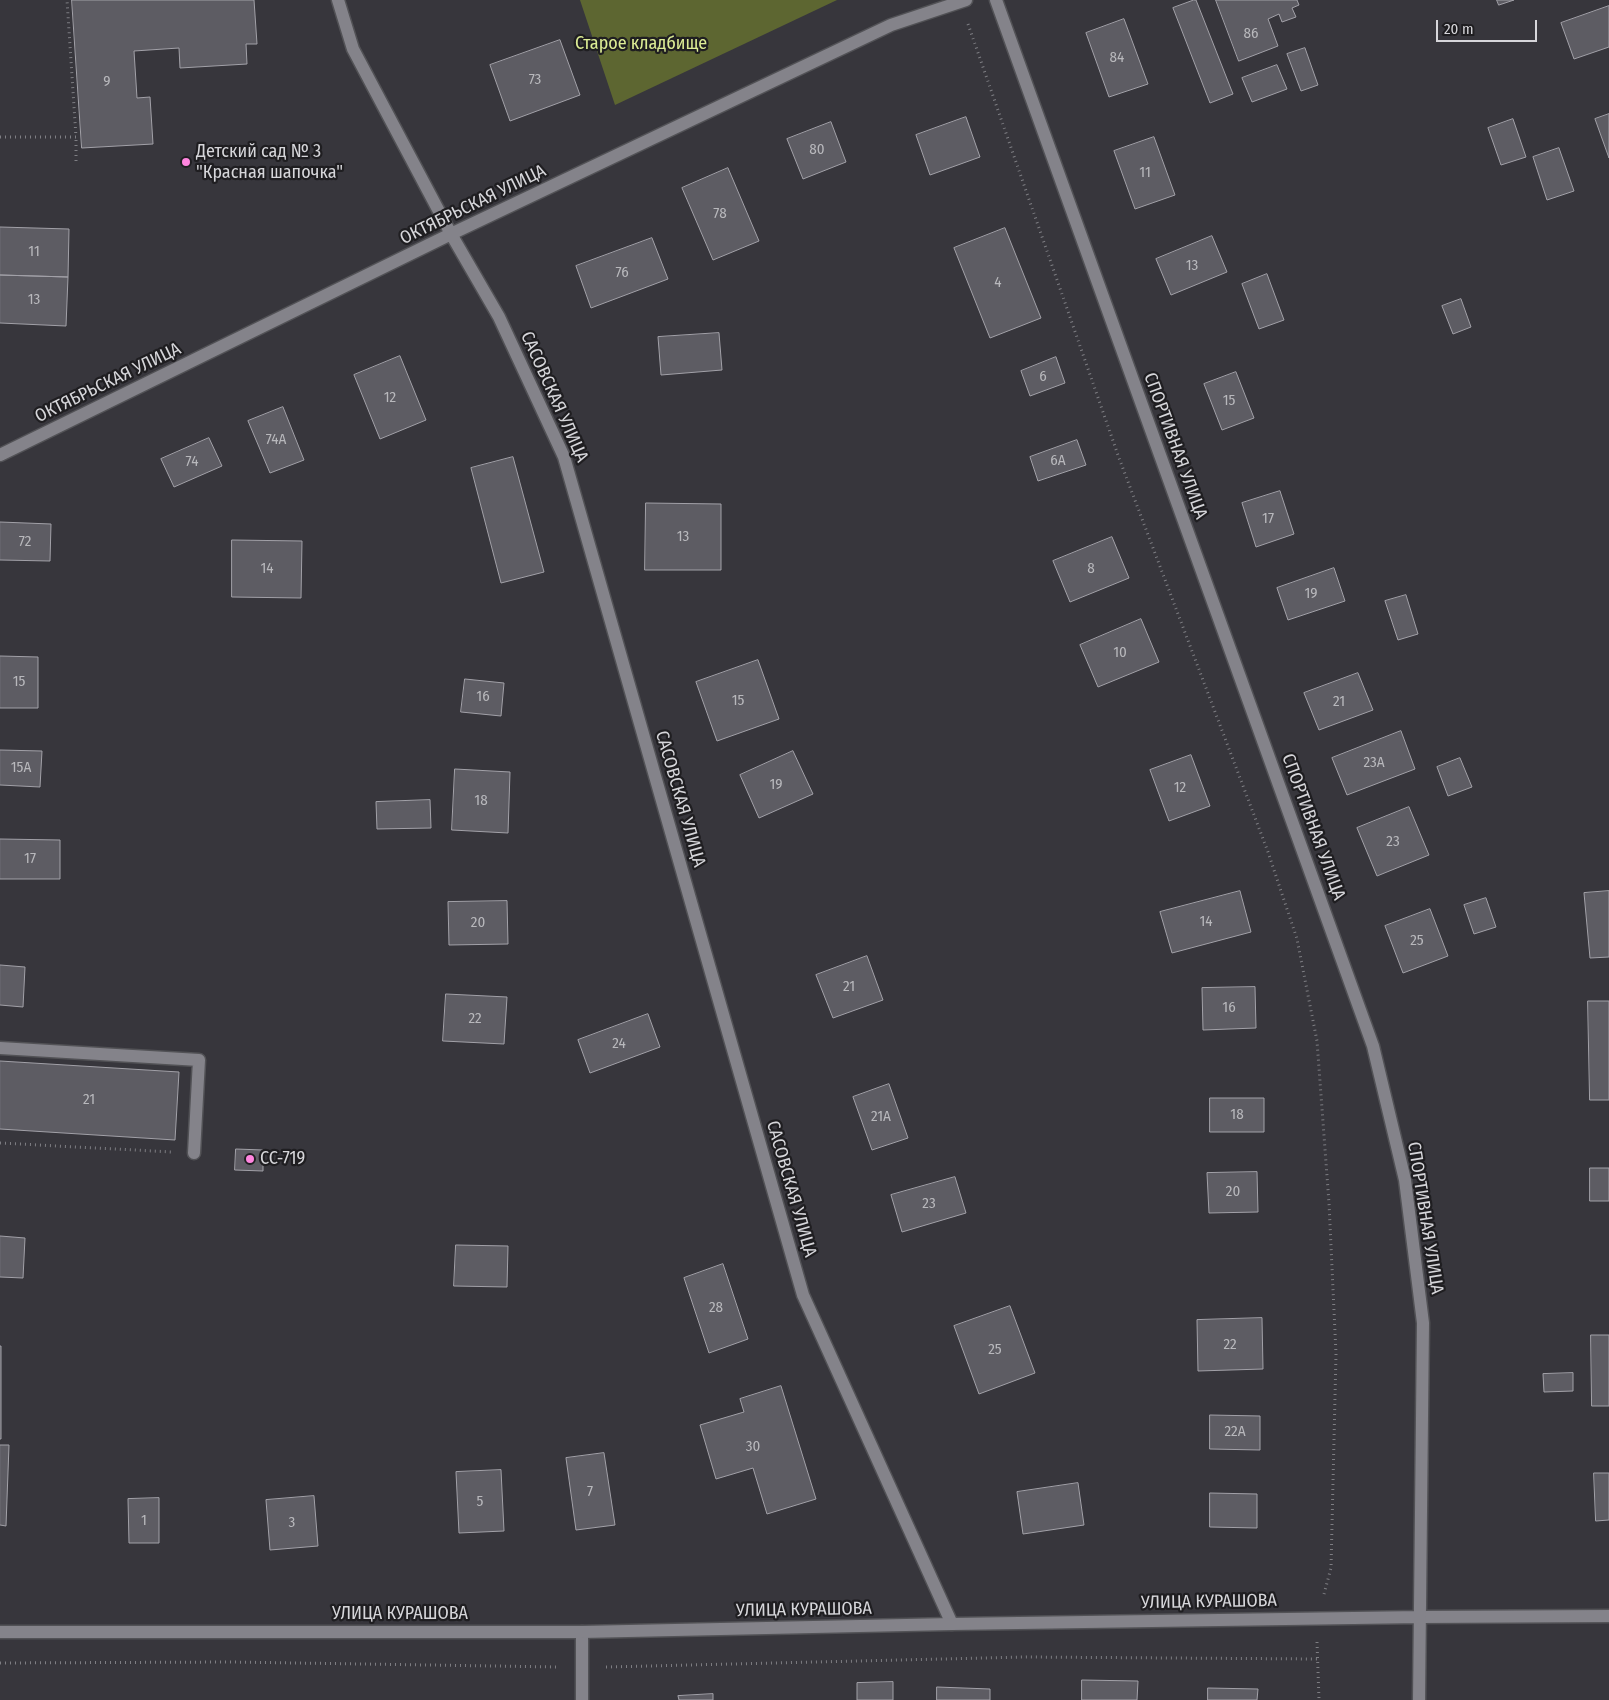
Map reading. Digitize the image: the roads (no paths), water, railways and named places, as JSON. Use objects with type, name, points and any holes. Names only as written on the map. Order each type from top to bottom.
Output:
[{"type":"street","name":"САСОВСКАЯ УЛИЦА","points":[[338,0],[353,49],[451,234],[499,317],[564,457],[803,1295],[952,1624]]},
{"type":"street","name":"СПОРТИВНАЯ УЛИЦА","points":[[996,0],[1372,1046],[1405,1180],[1423,1322],[1419,1700]]},
{"type":"street","name":"ОКТЯБРЬСКАЯ УЛИЦА","points":[[0,455],[451,234],[891,25],[963,1]]},
{"type":"street","points":[[0,1048],[199,1060],[194,1153]]},
{"type":"street","name":"УЛИЦА КУРАШОВА","points":[[0,1632],[582,1632],[1317,1618],[1609,1616]]},
{"type":"street","points":[[582,1632],[582,1700]]},
{"type":"place","name":"Детский сад № 3 \"Красная шапочка\"","points":[[186,162]]},
{"type":"place","name":"СС-719","points":[[250,1159]]},
{"type":"park label","name":"Старое кладбище","points":[[641,44]]}]
